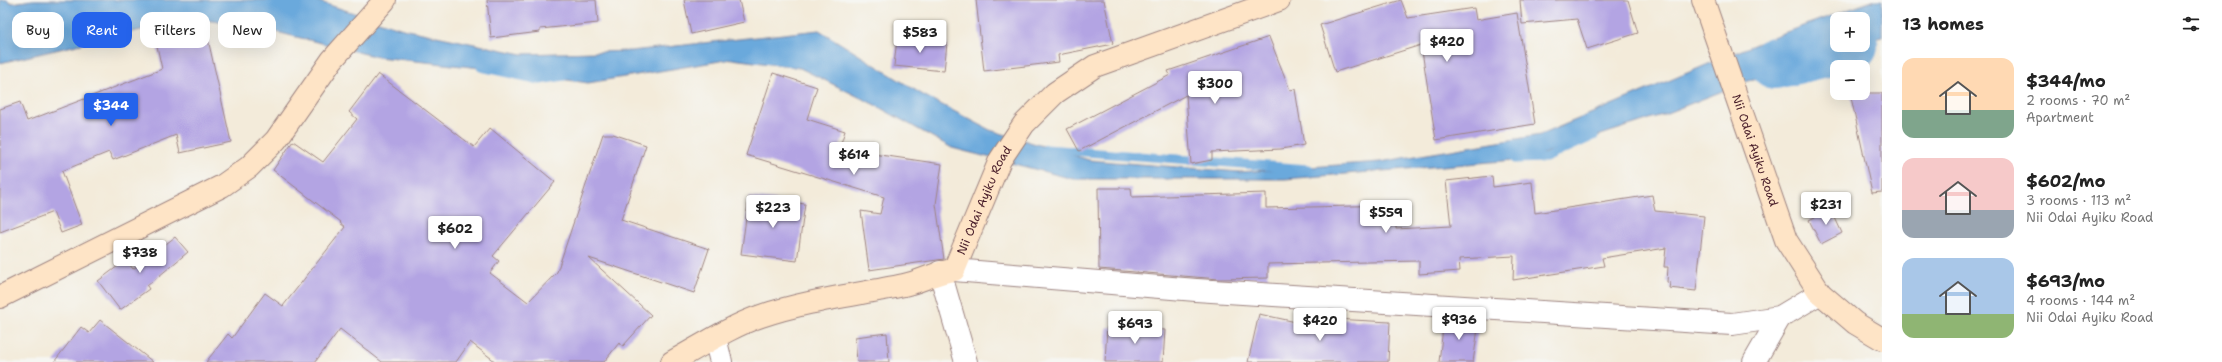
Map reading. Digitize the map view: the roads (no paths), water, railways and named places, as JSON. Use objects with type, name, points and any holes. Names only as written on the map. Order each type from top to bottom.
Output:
[{"type":"street","name":"Nii Odai Ayiku Road","points":[[947,271],[1000,160],[1024,124],[1055,93],[1096,66],[1279,0]]},
{"type":"street","name":"Nii Odai Ayiku Road","points":[[1703,0],[1786,240],[1820,293],[1855,323],[1882,339]]},
{"type":"street","points":[[0,296],[222,186],[249,167],[276,140],[332,60],[383,1]]},
{"type":"street","points":[[947,271],[966,362]]},
{"type":"street","points":[[672,362],[715,338],[760,316],[821,299],[905,284],[947,271],[1196,290],[1732,324],[1780,317],[1820,293]]},
{"type":"street","points":[[1754,362],[1780,317]]},
{"type":"street","points":[[715,338],[722,362]]},
{"type":"water","points":[[0,0],[7,0],[12,3],[33,0],[314,0],[403,29],[522,54],[631,51],[819,30],[923,95],[990,130],[1089,160],[1240,172],[1380,162],[1540,135],[1775,36],[1830,16],[1830,52],[1768,73],[1662,115],[1527,159],[1285,179],[1073,179],[952,148],[875,105],[800,68],[732,59],[588,83],[490,69],[378,57],[276,32],[276,12],[218,12],[218,22],[210,21],[210,12],[140,12],[140,30],[132,32],[132,12],[72,12],[72,46],[64,48],[0,63]]},
{"type":"water","points":[[1875,0],[1882,0],[1882,37],[1870,40],[1870,12],[1842,12]]},
{"type":"waterway","points":[[1775,63],[1830,50]]},
{"type":"waterway","points":[[481,67],[540,80],[564,76]]},
{"type":"waterway","points":[[1515,159],[1546,158],[1594,136]]},
{"type":"waterway","points":[[1046,149],[1309,169]]}]
